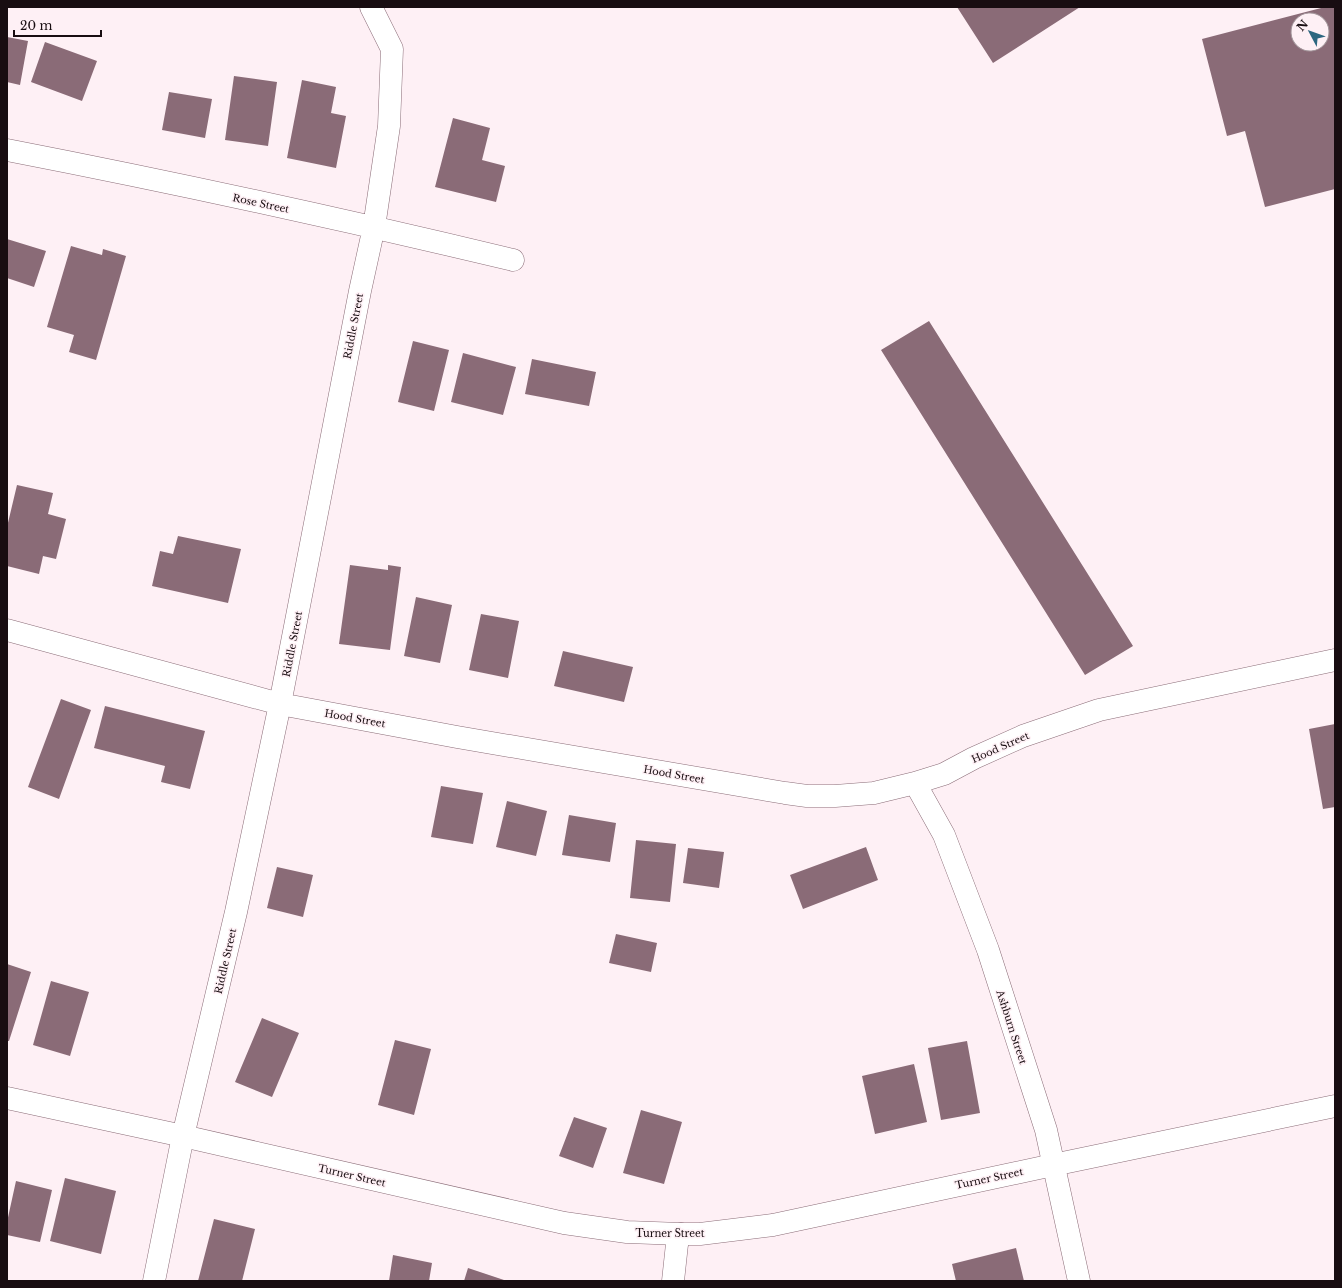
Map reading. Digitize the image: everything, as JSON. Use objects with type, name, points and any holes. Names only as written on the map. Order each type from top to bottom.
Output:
[{"type":"street","name":"Riddle Street","points":[[154,1281],[183,1136],[236,912],[280,704],[360,291],[374,227],[389,126],[392,49],[371,7]]},
{"type":"street","name":"Rose Street","points":[[7,150],[374,227],[514,260]]},
{"type":"street","name":"Hood Street","points":[[7,630],[280,704],[785,794],[807,796],[874,793],[915,783],[944,774],[974,758],[1023,736],[1099,710],[1335,660]]},
{"type":"street","name":"Ashburn Street","points":[[915,783],[944,835],[988,950],[1046,1130],[1079,1281]]},
{"type":"street","name":"Turner Street","points":[[7,1098],[183,1136],[564,1223],[627,1232],[681,1234],[700,1234],[773,1225],[1335,1106]]},
{"type":"street","points":[[673,1281],[677,1244],[681,1234]]},
{"type":"building","points":[[957,7],[1080,7],[993,63]]},
{"type":"building","points":[[1325,7],[1335,7],[1335,189],[1265,207],[1245,131],[1227,136],[1202,39],[1290,16],[1290,52],[1330,52],[1330,12],[1306,12]]},
{"type":"building","points":[[7,37],[28,41],[20,85],[7,82]]},
{"type":"building","points":[[45,42],[97,61],[82,101],[31,82]]},
{"type":"building","points":[[234,76],[277,82],[268,146],[225,140]]},
{"type":"building","points":[[302,80],[336,87],[331,113],[346,116],[336,168],[287,158]]},
{"type":"building","points":[[169,92],[212,99],[205,138],[162,130]]},
{"type":"building","points":[[453,118],[490,128],[482,160],[505,166],[496,202],[435,187]]},
{"type":"building","points":[[7,239],[46,251],[34,287],[7,278]]},
{"type":"building","points":[[71,246],[102,255],[103,249],[126,256],[96,360],[69,352],[74,335],[47,327]]},
{"type":"building","points":[[929,321],[1133,646],[1085,675],[881,350]]},
{"type":"building","points":[[413,341],[449,350],[434,411],[398,402]]},
{"type":"building","points":[[463,353],[516,367],[503,415],[451,402]]},
{"type":"building","points":[[532,359],[596,372],[589,406],[525,394]]},
{"type":"building","points":[[17,485],[53,493],[48,514],[66,519],[56,559],[43,556],[39,574],[7,566],[7,527]]},
{"type":"building","points":[[178,536],[241,549],[228,603],[152,586],[160,551],[173,554]]},
{"type":"building","points":[[350,565],[388,570],[388,565],[401,567],[390,650],[339,644]]},
{"type":"building","points":[[416,597],[452,605],[440,663],[404,656]]},
{"type":"building","points":[[481,614],[519,621],[508,678],[469,670]]},
{"type":"building","points":[[563,651],[633,667],[624,702],[554,686]]},
{"type":"building","points":[[61,699],[91,710],[59,799],[28,787]]},
{"type":"building","points":[[105,706],[205,731],[190,789],[161,782],[165,766],[94,748]]},
{"type":"building","points":[[1335,724],[1335,807],[1323,809],[1309,729]]},
{"type":"building","points":[[441,786],[483,793],[473,844],[431,837]]},
{"type":"building","points":[[507,801],[547,811],[536,856],[496,847]]},
{"type":"building","points":[[569,815],[616,823],[610,862],[562,855]]},
{"type":"building","points":[[636,840],[676,844],[670,902],[630,898]]},
{"type":"building","points":[[866,847],[878,880],[803,909],[790,875]]},
{"type":"building","points":[[688,848],[724,852],[719,888],[683,883]]},
{"type":"building","points":[[277,867],[313,875],[303,917],[267,908]]},
{"type":"building","points":[[616,934],[657,943],[651,972],[609,963]]},
{"type":"building","points":[[7,964],[31,972],[9,1041],[7,1041]]},
{"type":"building","points":[[51,981],[89,992],[70,1056],[33,1045]]},
{"type":"building","points":[[262,1018],[299,1033],[272,1097],[235,1082]]},
{"type":"building","points":[[395,1040],[431,1049],[414,1115],[378,1105]]},
{"type":"building","points":[[967,1041],[980,1113],[941,1120],[928,1048]]},
{"type":"building","points":[[914,1064],[927,1122],[875,1134],[862,1076]]},
{"type":"building","points":[[641,1110],[682,1122],[664,1184],[623,1173]]},
{"type":"building","points":[[574,1117],[607,1128],[593,1168],[559,1156]]},
{"type":"building","points":[[65,1178],[116,1191],[101,1254],[50,1241]]},
{"type":"building","points":[[16,1181],[52,1190],[40,1242],[7,1235],[7,1222]]},
{"type":"building","points":[[214,1219],[255,1229],[242,1281],[198,1281]]},
{"type":"building","points":[[1016,1248],[1024,1281],[956,1281],[952,1264]]},
{"type":"building","points":[[393,1255],[432,1263],[429,1281],[389,1281]]},
{"type":"building","points":[[468,1268],[507,1281],[464,1281]]}]
